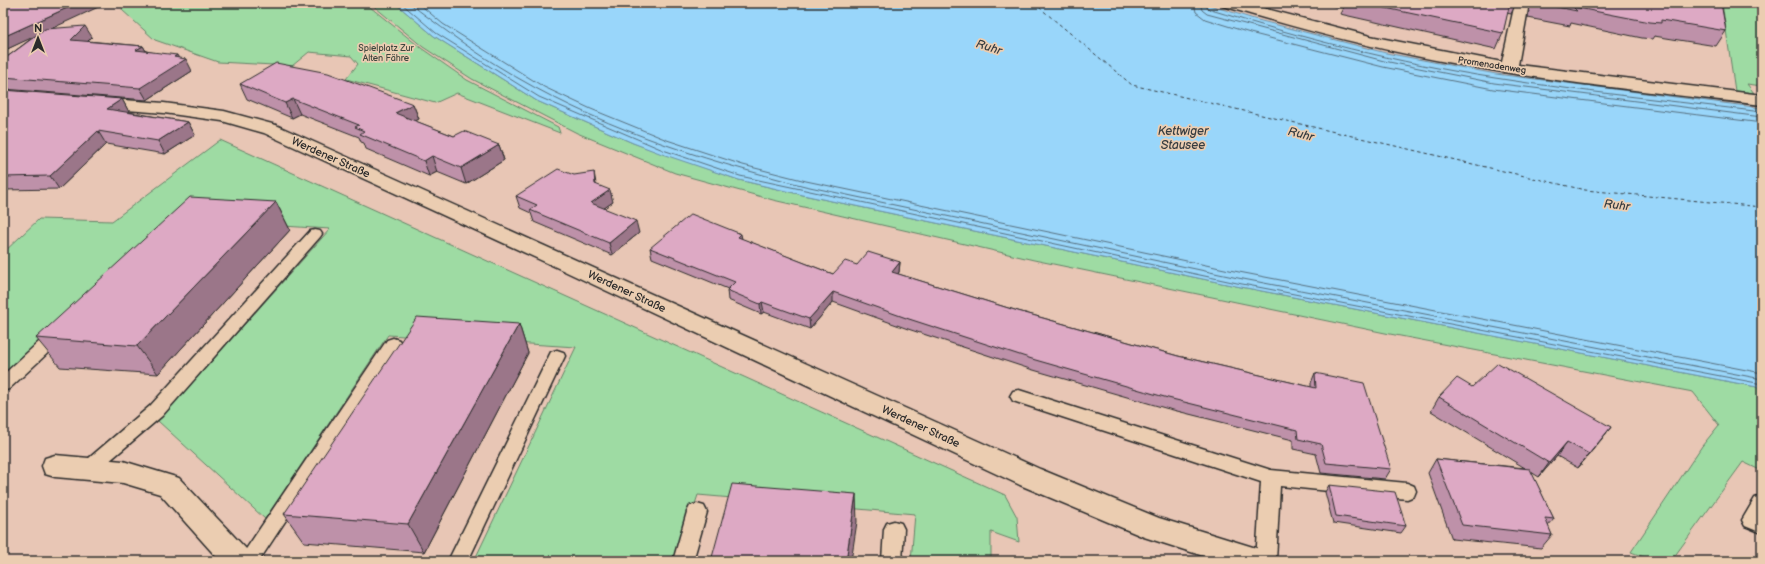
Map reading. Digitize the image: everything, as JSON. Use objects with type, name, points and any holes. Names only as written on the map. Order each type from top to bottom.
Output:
[{"type":"main road","name":"Promenadenweg","points":[[1228,3],[1386,44],[1509,68],[1762,100]]},
{"type":"main road","points":[[1509,68],[1522,3]]},
{"type":"main road","name":"Werdener Straße","points":[[78,101],[164,108],[224,116],[270,129],[566,263],[1030,477],[1154,528],[1241,558]]},
{"type":"main road","points":[[55,466],[123,472],[169,486],[239,561]]},
{"type":"lane","points":[[88,468],[156,411],[315,234]]},
{"type":"lane","points":[[3,385],[72,321]]},
{"type":"lane","points":[[248,561],[393,344]]},
{"type":"lane","points":[[458,561],[557,356]]},
{"type":"lane","points":[[1019,396],[1272,478],[1408,491]]},
{"type":"lane","points":[[1266,561],[1272,478]]},
{"type":"lane","points":[[1762,504],[1752,520],[1762,525]]},
{"type":"lane","points":[[683,561],[697,512]]},
{"type":"lane","points":[[892,561],[894,529]]},
{"type":"green space","name":"Spielplatz Zur Alten Fähre","points":[[125,3],[365,3],[421,48],[467,80],[558,127],[560,133],[457,93],[435,103],[346,79],[358,64],[351,56],[309,52],[292,66],[218,62],[155,40],[122,10]]},
{"type":"green space","points":[[370,3],[395,3],[434,36],[537,101],[633,143],[739,180],[803,195],[1236,286],[1762,388],[1762,471],[1743,462],[1671,561],[1655,561],[1631,552],[1702,446],[1719,425],[1693,392],[1390,334],[1034,260],[773,200],[675,173],[577,133],[472,79],[423,47]]},
{"type":"green space","points":[[1722,3],[1762,3],[1762,86],[1747,84],[1754,93],[1735,91]]},
{"type":"green space","points":[[220,140],[1005,495],[1017,517],[1019,542],[991,532],[991,561],[911,561],[915,514],[698,495],[676,561],[474,561],[576,347],[388,335],[265,519],[158,421],[330,229],[174,219],[3,378],[3,253],[39,219],[112,221]]},
{"type":"water","name":"Kettwiger Stausee","points":[[395,3],[1203,3],[1254,19],[1386,53],[1496,74],[1762,108],[1762,388],[1236,286],[803,195],[739,180],[633,143],[537,101],[434,36]]},
{"type":"building","points":[[3,3],[78,3],[3,37]]},
{"type":"building","points":[[1362,3],[1510,3],[1503,33]]},
{"type":"building","points":[[1537,3],[1721,3],[1726,31],[1661,20],[1661,23],[1650,22],[1573,7],[1577,11]]},
{"type":"building","points":[[85,26],[71,40],[143,46],[136,50],[177,55],[174,57],[186,59],[140,88],[3,77],[3,60],[45,29]]},
{"type":"building","points":[[276,63],[328,73],[413,104],[395,113],[454,136],[464,131],[499,145],[461,168],[432,156],[424,161],[360,134],[364,131],[355,127],[359,125],[293,99],[285,103],[240,84]]},
{"type":"building","points":[[3,90],[122,99],[107,109],[188,122],[158,141],[98,131],[50,176],[3,177]]},
{"type":"building","points":[[558,169],[574,175],[594,172],[595,184],[610,190],[591,203],[636,221],[609,243],[530,210],[537,205],[516,196]]},
{"type":"building","points":[[190,197],[276,202],[137,346],[36,338]]},
{"type":"building","points":[[691,214],[741,234],[738,237],[833,274],[845,261],[857,265],[868,252],[900,262],[892,272],[1018,311],[1178,356],[1316,388],[1315,373],[1364,383],[1391,469],[1326,463],[1321,444],[1298,439],[1297,430],[1168,398],[1032,359],[909,319],[833,292],[809,319],[762,302],[760,304],[727,290],[735,282],[650,248]]},
{"type":"building","points":[[417,317],[519,324],[408,524],[284,514]]},
{"type":"building","points":[[1498,363],[1611,427],[1589,454],[1567,442],[1549,463],[1439,397],[1457,378],[1472,387]]},
{"type":"building","points":[[1436,459],[1530,469],[1554,519],[1545,518],[1552,535],[1462,525]]},
{"type":"building","points":[[732,484],[856,494],[846,561],[711,561]]},
{"type":"building","points":[[1329,485],[1395,492],[1406,526],[1336,516]]},
{"type":"ferry route","points":[[1034,3],[1132,85],[1585,190],[1762,207]]},
{"type":"water label","name":"Ruhr","points":[[989,47]]},
{"type":"water label","name":"Ruhr","points":[[1301,134]]},
{"type":"water label","name":"Ruhr","points":[[1617,205]]}]
